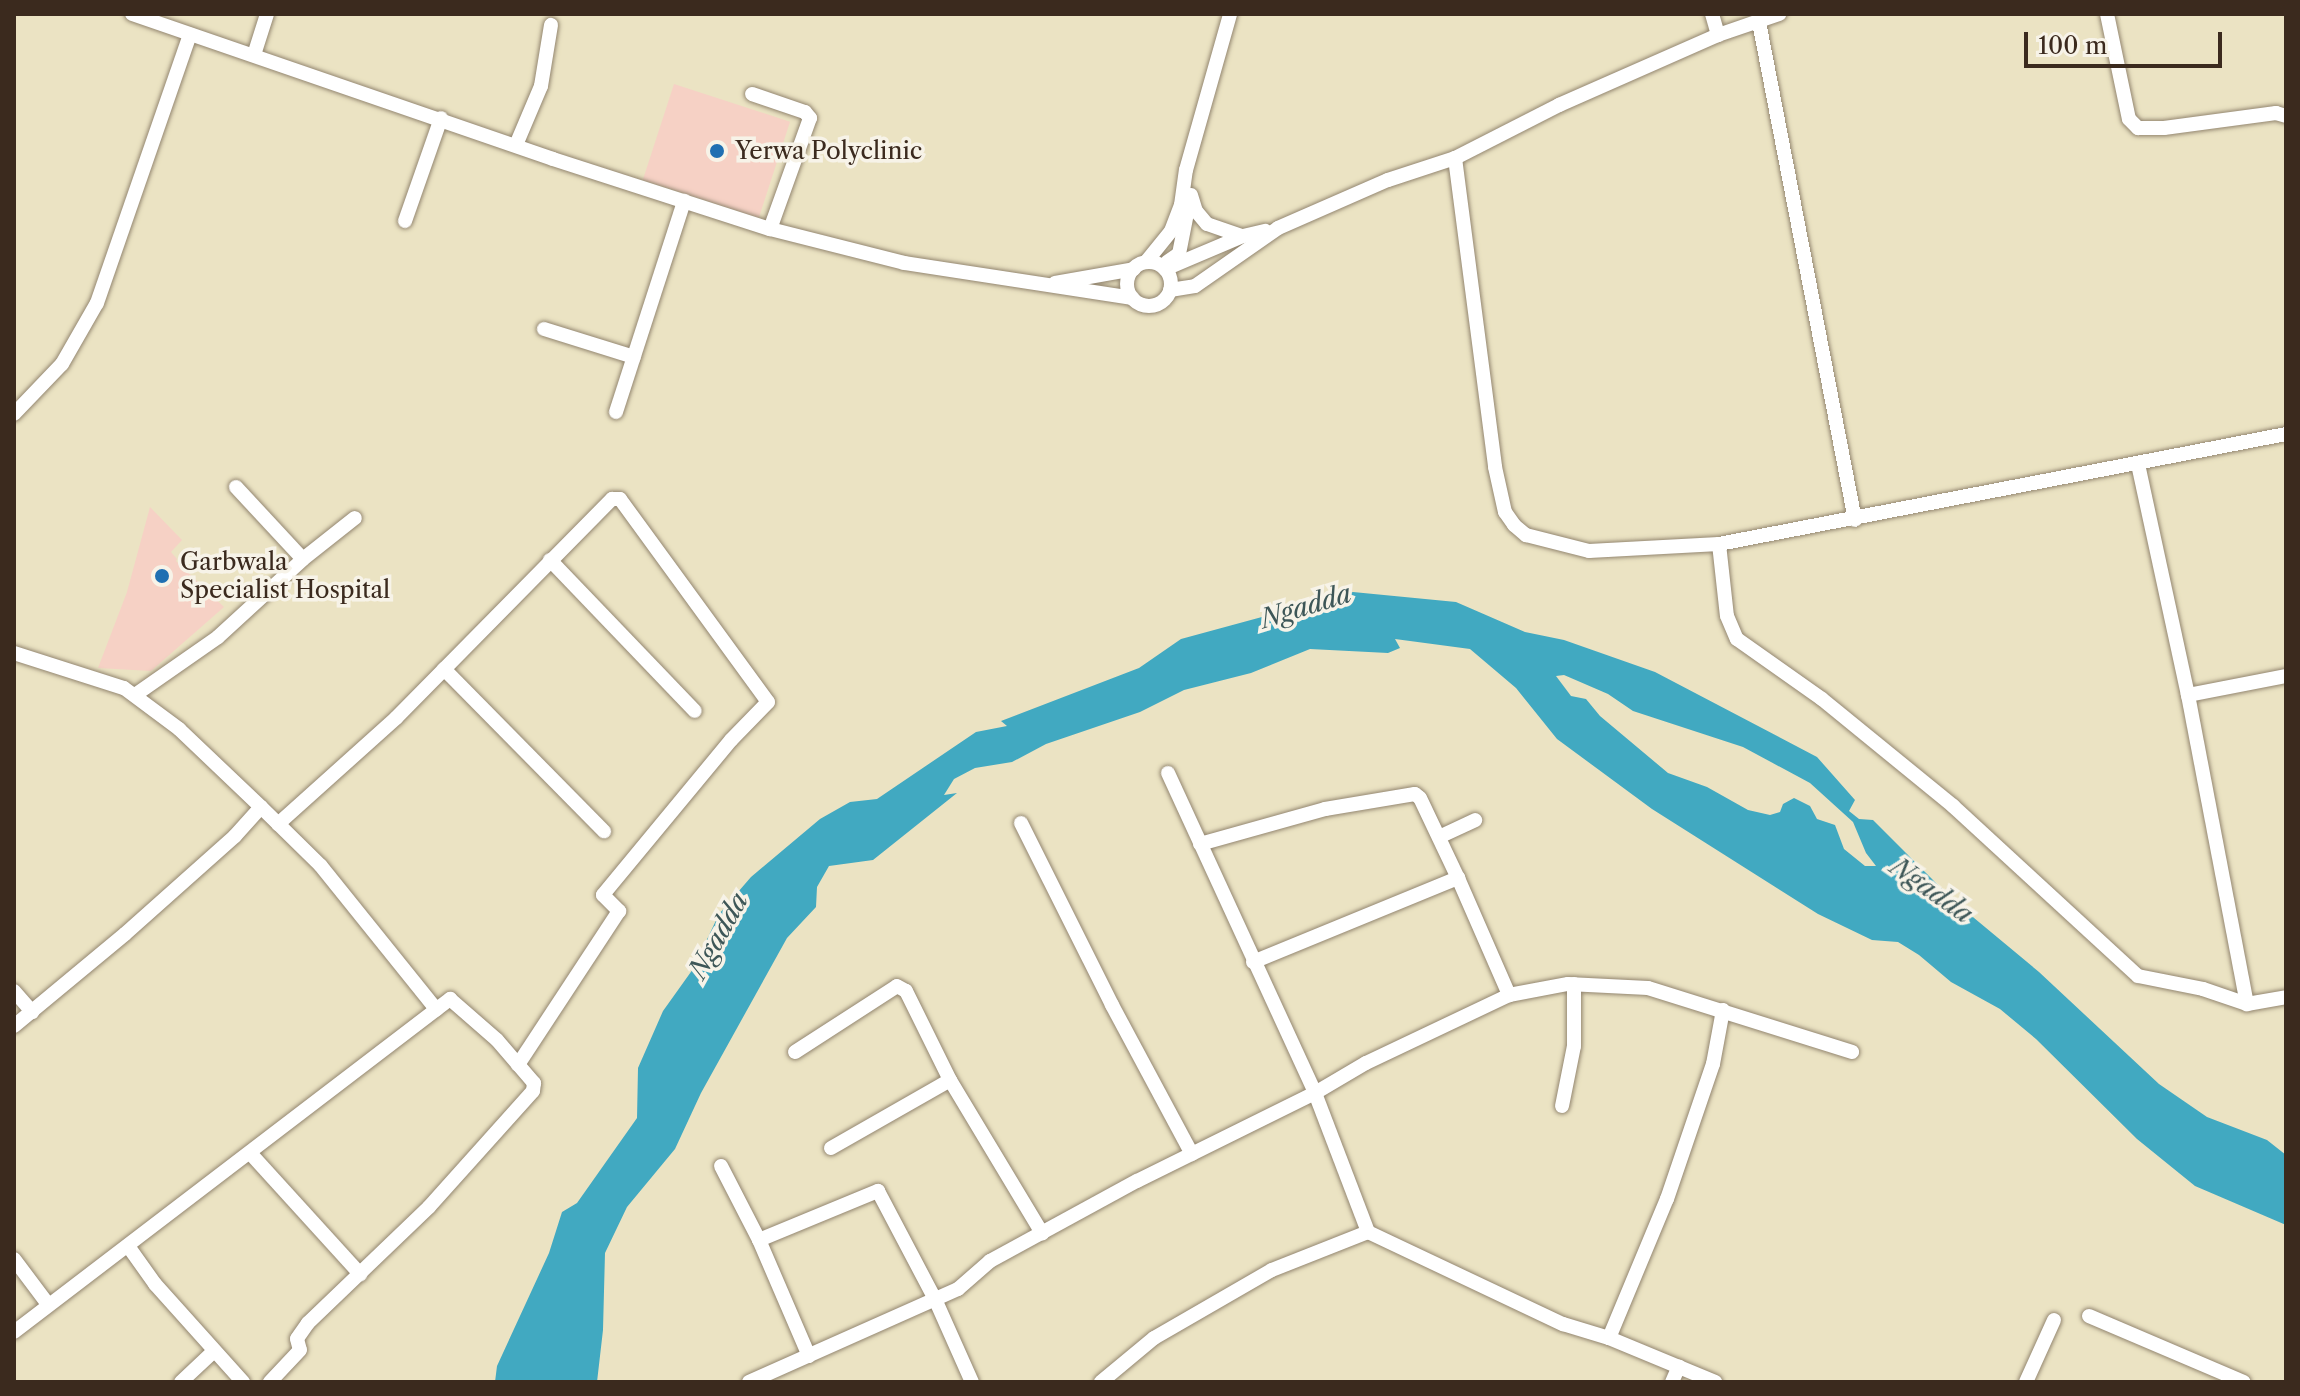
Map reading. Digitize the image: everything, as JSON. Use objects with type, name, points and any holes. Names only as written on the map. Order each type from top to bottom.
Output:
[{"type":"street","points":[[132,14],[770,229],[904,263],[1132,298],[1145,306],[1153,306],[1167,297],[1170,290]]},
{"type":"street","points":[[254,55],[267,14]]},
{"type":"street","points":[[1151,266],[1171,231],[1181,205],[1186,170],[1230,14]]},
{"type":"street","points":[[1712,14],[1718,35]]},
{"type":"street","points":[[1040,286],[1151,266],[1278,228],[1388,180],[1455,158],[1559,105],[1718,35],[1779,14]]},
{"type":"street","points":[[2107,14],[2129,119],[2138,128],[2164,128],[2276,113],[2286,116]]},
{"type":"street","points":[[1759,22],[1855,520]]},
{"type":"street","points":[[516,145],[541,86],[551,25]]},
{"type":"street","points":[[14,414],[62,364],[97,303],[190,35]]},
{"type":"street","points":[[752,94],[809,114],[810,118],[770,229]]},
{"type":"street","points":[[405,221],[441,118]]},
{"type":"street","points":[[1455,158],[1495,467],[1505,512],[1526,535],[1589,551],[1719,544],[2286,434]]},
{"type":"street","points":[[1186,170],[1196,211],[1207,224],[1243,236]]},
{"type":"street","points":[[1132,298],[1127,283],[1151,266],[1179,254],[1191,193]]},
{"type":"street","points":[[616,412],[684,201]]},
{"type":"street","points":[[1170,290],[1195,286],[1278,228]]},
{"type":"street","points":[[1151,266],[1170,290]]},
{"type":"street","points":[[544,329],[634,357]]},
{"type":"street","points":[[2138,464],[2188,695],[2247,1004]]},
{"type":"street","points":[[236,487],[303,559]]},
{"type":"street","points":[[278,824],[396,718],[612,499],[620,499],[768,702],[731,740],[603,895],[619,911],[518,1065]]},
{"type":"street","points":[[135,695],[218,637],[303,559],[355,518]]},
{"type":"street","points":[[1719,544],[1727,616],[1737,639],[1822,699],[1953,806],[2138,976],[2203,989],[2247,1004],[2286,997]]},
{"type":"street","points":[[550,560],[695,711]]},
{"type":"street","points":[[14,653],[124,688],[179,729],[321,866],[436,1009]]},
{"type":"street","points":[[444,669],[604,831]]},
{"type":"street","points":[[2188,695],[2286,676]]},
{"type":"street","points":[[1168,773],[1315,1093],[1368,1232],[1563,1324],[1609,1338],[1715,1382]]},
{"type":"street","points":[[1200,844],[1325,809],[1409,794],[1420,798],[1509,995]]},
{"type":"street","points":[[14,1026],[125,934],[235,836],[261,807]]},
{"type":"street","points":[[1439,837],[1475,820]]},
{"type":"street","points":[[1021,823],[1192,1154]]},
{"type":"street","points":[[1253,962],[1458,878]]},
{"type":"street","points":[[1562,1106],[1574,1046],[1574,984]]},
{"type":"street","points":[[749,1382],[958,1289],[990,1261],[1042,1233],[1315,1093],[1366,1063],[1509,995],[1574,984],[1648,988],[1852,1052]]},
{"type":"street","points":[[795,1052],[897,986],[906,991],[950,1080],[1042,1233]]},
{"type":"street","points":[[14,991],[32,1012]]},
{"type":"street","points":[[14,1332],[47,1303],[128,1246],[450,999],[497,1040],[534,1083],[533,1091],[429,1207],[308,1323],[297,1339],[300,1350],[270,1382]]},
{"type":"street","points":[[1609,1338],[1667,1199],[1713,1064],[1723,1010]]},
{"type":"street","points":[[831,1148],[950,1080]]},
{"type":"street","points":[[250,1153],[360,1274]]},
{"type":"street","points":[[721,1166],[759,1240],[809,1356]]},
{"type":"street","points":[[759,1240],[878,1191],[935,1299],[972,1382]]},
{"type":"street","points":[[1101,1382],[1154,1338],[1272,1270],[1368,1232]]},
{"type":"street","points":[[128,1246],[213,1352],[243,1382]]},
{"type":"street","points":[[14,1259],[47,1303]]},
{"type":"street","points":[[2089,1316],[2244,1382]]},
{"type":"street","points":[[2026,1382],[2054,1320]]},
{"type":"street","points":[[181,1382],[213,1352]]},
{"type":"street","points":[[1672,1382],[1679,1366]]},
{"type":"shaded area","name":"Yerwa Polyclinic","points":[[674,84],[790,122],[759,218],[643,180]]},
{"type":"shaded area","name":"Garbwala Specialist Hospital","points":[[150,507],[182,540],[171,552],[176,561],[224,607],[151,671],[98,668],[127,592]]},
{"type":"water","name":"Ngadda","points":[[1353,592],[1456,602],[1525,632],[1564,640],[1655,672],[1817,757],[1855,800],[1849,811],[1859,819],[1873,820],[1956,903],[2039,972],[2159,1084],[2207,1117],[2267,1140],[2286,1155],[2286,1225],[2195,1186],[2137,1139],[2036,1039],[2000,1009],[1951,982],[1919,955],[1898,942],[1872,940],[1818,914],[1652,809],[1557,739],[1516,688],[1470,649],[1395,639],[1400,648],[1388,653],[1310,649],[1251,673],[1184,690],[1140,712],[1046,744],[1012,762],[975,768],[954,779],[944,795],[957,793],[873,860],[829,866],[817,887],[816,907],[787,938],[701,1093],[675,1149],[627,1207],[605,1253],[603,1330],[597,1382],[495,1382],[497,1366],[549,1253],[562,1212],[577,1203],[637,1118],[638,1068],[663,1011],[693,969],[719,914],[751,877],[820,819],[850,802],[877,799],[976,732],[1007,726],[1001,721],[1139,668],[1181,639]],"holes":[[[1564,675],[1608,694],[1633,711],[1743,747],[1810,783],[1853,822],[1866,853],[1876,866],[1865,866],[1844,849],[1835,825],[1817,819],[1810,806],[1794,798],[1783,804],[1780,812],[1770,815],[1748,810],[1707,787],[1668,773],[1600,716],[1586,699],[1571,696],[1556,676]]]},
{"type":"place","name":"Yerwa Polyclinic","points":[[717,151]]},
{"type":"place","name":"Garbwala Specialist Hospital","points":[[162,576]]}]
